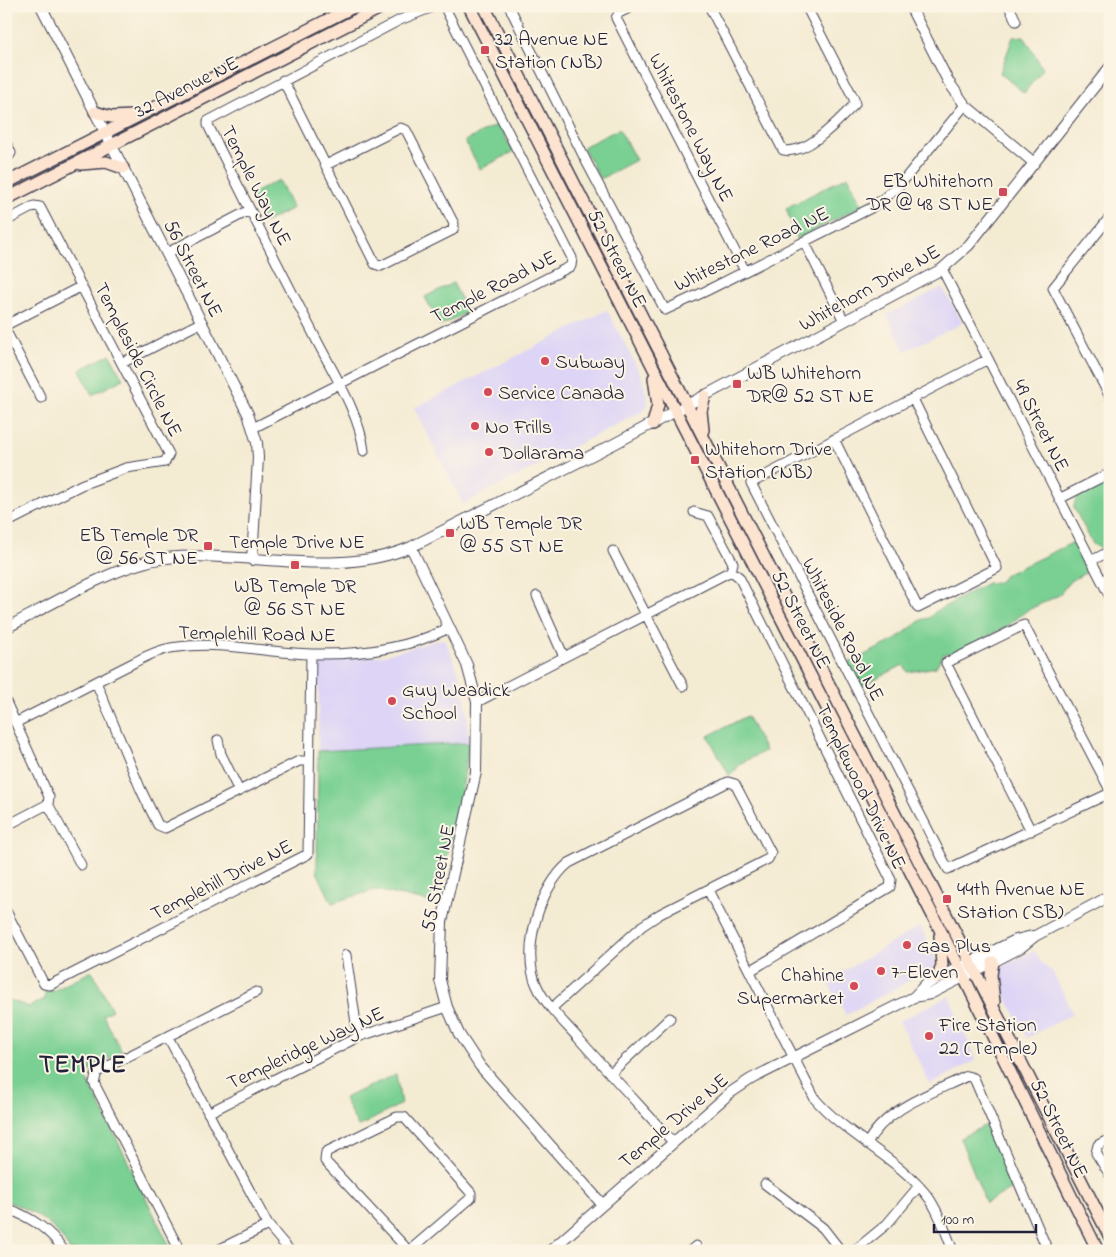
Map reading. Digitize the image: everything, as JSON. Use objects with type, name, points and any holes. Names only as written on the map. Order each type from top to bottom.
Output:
[{"type":"main road","name":"32 Avenue NE","points":[[6,183],[356,6]]},
{"type":"main road","name":"32 Avenue NE","points":[[6,199],[384,6]]},
{"type":"main road","name":"52 Street NE","points":[[469,6],[939,929],[1098,1251]]},
{"type":"main road","name":"52 Street NE","points":[[485,7],[1110,1237]]},
{"type":"main road","points":[[95,112],[111,117],[142,114]]},
{"type":"main road","points":[[75,164],[106,162],[124,168]]},
{"type":"main road","points":[[652,367],[658,398],[653,424]]},
{"type":"main road","points":[[704,437],[701,411],[705,396]]},
{"type":"main road","points":[[938,978],[942,964],[939,929]]},
{"type":"main road","points":[[993,962],[991,975],[996,1011]]},
{"type":"street","name":"56 Street NE","points":[[41,6],[202,322],[253,428],[258,458],[252,560]]},
{"type":"street","name":"Temple Way NE","points":[[364,451],[362,434],[339,384],[250,210],[208,121],[400,20],[435,6]]},
{"type":"street","name":"Temple Road NE","points":[[253,428],[571,266],[572,258],[444,6]]},
{"type":"street","name":"Whitestone Road NE","points":[[509,6],[587,163],[665,310],[871,208],[887,198],[966,105]]},
{"type":"street","name":"Whitestone Way NE","points":[[632,6],[619,13],[616,18],[745,271]]},
{"type":"street","points":[[709,6],[783,150],[789,152],[824,136],[855,104],[854,98],[806,6]]},
{"type":"street","points":[[910,6],[948,81],[966,105],[1033,162]]},
{"type":"street","points":[[1008,6],[1016,22]]},
{"type":"street","name":"Whitehorn Drive NE","points":[[688,405],[942,269],[969,245],[1110,67]]},
{"type":"street","points":[[283,80],[376,264],[381,266],[453,230],[454,224],[406,130],[400,128],[326,165]]},
{"type":"street","points":[[6,144],[11,153],[6,160]]},
{"type":"street","name":"Templeside Circle NE","points":[[6,221],[34,206],[40,206],[168,454],[165,462],[126,468],[81,484],[6,523]]},
{"type":"street","points":[[166,253],[250,210]]},
{"type":"street","points":[[1109,219],[1053,288],[1110,397]]},
{"type":"street","points":[[804,241],[844,321]]},
{"type":"street","name":"49 Street NE","points":[[942,269],[1110,597]]},
{"type":"street","points":[[6,325],[82,286]]},
{"type":"street","points":[[122,362],[202,322]]},
{"type":"street","points":[[6,331],[41,398]]},
{"type":"street","name":"Whiteside Road NE","points":[[988,359],[750,483],[948,869],[1031,831],[1110,791]]},
{"type":"street","points":[[834,439],[918,608],[997,568],[912,399]]},
{"type":"street","name":"Temple Drive NE","points":[[6,628],[128,568],[165,558],[362,561],[411,547],[688,405]]},
{"type":"street","points":[[1059,499],[1110,473]]},
{"type":"street","points":[[477,702],[731,571],[733,564],[708,516],[694,512]]},
{"type":"street","name":"55 Street NE","points":[[411,547],[467,665],[477,702],[478,740],[475,777],[442,922],[440,980],[447,1007],[459,1034],[480,1066],[602,1204]]},
{"type":"street","points":[[613,551],[683,686]]},
{"type":"street","points":[[1091,561],[1110,551]]},
{"type":"street","name":"Templewood Drive NE","points":[[731,571],[739,577],[891,880],[890,887],[750,971]]},
{"type":"street","points":[[537,596],[564,657]]},
{"type":"street","points":[[1031,831],[946,663],[1024,625],[1110,791]]},
{"type":"street","name":"Templehill Road NE","points":[[17,722],[153,653],[177,647],[311,654],[387,649],[420,640],[449,628]]},
{"type":"street","name":"Templehill Drive NE","points":[[6,911],[44,984],[50,985],[85,969],[308,854],[311,654]]},
{"type":"street","points":[[96,682],[141,790],[158,825],[165,828],[298,761],[310,761]]},
{"type":"street","points":[[6,702],[17,722],[49,797],[48,804],[81,865]]},
{"type":"street","points":[[218,740],[221,754],[239,791]]},
{"type":"street","points":[[552,1008],[642,926],[660,914],[768,859],[771,853],[735,784],[728,782],[569,863],[554,878],[544,893],[537,917],[531,963],[536,984],[552,1008],[672,1142]]},
{"type":"street","points":[[6,826],[48,804]]},
{"type":"street","points":[[708,890],[816,1099],[838,1123],[919,1186],[938,1213],[954,1251]]},
{"type":"street","points":[[972,967],[993,962],[1020,948],[1035,936],[1110,896]]},
{"type":"street","points":[[972,967],[1016,940],[1035,936]]},
{"type":"street","points":[[346,955],[358,1036]]},
{"type":"street","name":"Temple Drive NE","points":[[550,1251],[730,1093],[794,1058],[914,998],[930,994],[972,967]]},
{"type":"street","name":"Temple Drive NE","points":[[914,998],[925,985],[938,978],[961,973]]},
{"type":"street","points":[[180,1251],[94,1083],[97,1072],[256,992]]},
{"type":"street","name":"Templeridge Way NE","points":[[208,1113],[358,1036],[447,1007]]},
{"type":"street","points":[[610,1074],[670,1018]]},
{"type":"street","points":[[168,1037],[268,1225],[290,1251]]},
{"type":"street","points":[[867,1144],[872,1135],[889,1116],[967,1076],[974,1078],[1048,1251]]},
{"type":"street","points":[[397,1116],[404,1117],[472,1193],[471,1198],[409,1251],[326,1161],[326,1152],[397,1116]]},
{"type":"street","points":[[1110,1139],[1098,1145],[1096,1153],[1110,1175]]},
{"type":"street","points":[[765,1184],[823,1228],[841,1251]]},
{"type":"street","points":[[854,1251],[887,1224],[919,1186]]},
{"type":"street","points":[[6,1208],[22,1214],[46,1228],[64,1251]]},
{"type":"street","points":[[216,1251],[268,1225]]},
{"type":"shaded area","points":[[942,287],[963,323],[905,351],[887,315]]},
{"type":"shaded area","points":[[607,310],[641,375],[648,399],[647,406],[643,411],[463,504],[414,408]]},
{"type":"shaded area","name":"Guy Weadick School","points":[[442,639],[445,640],[459,673],[467,709],[469,743],[318,751],[319,665],[321,661],[386,655]]},
{"type":"shaded area","points":[[920,926],[934,954],[935,967],[846,1015],[827,981]]},
{"type":"shaded area","points":[[1034,950],[1042,963],[1053,973],[1073,1014],[1027,1038],[996,977],[996,970]]},
{"type":"shaded area","points":[[949,996],[976,1060],[930,1085],[899,1021]]},
{"type":"green space","points":[[1024,36],[1043,69],[1024,93],[1000,73],[1013,37]]},
{"type":"green space","points":[[499,124],[513,152],[480,169],[465,141]]},
{"type":"green space","points":[[619,129],[636,160],[600,179],[583,147]]},
{"type":"green space","points":[[848,176],[862,206],[797,239],[786,208]]},
{"type":"green space","points":[[279,180],[293,208],[264,223],[250,195]]},
{"type":"green space","points":[[453,283],[468,312],[440,326],[425,297]]},
{"type":"green space","points":[[110,354],[123,379],[92,395],[80,370]]},
{"type":"green space","points":[[1110,480],[1110,545],[1100,548],[1093,544],[1074,508],[1075,502],[1087,490]]},
{"type":"green space","points":[[1074,542],[1089,571],[1070,581],[1059,595],[1026,611],[1008,626],[961,651],[943,654],[936,667],[908,672],[903,665],[860,687],[848,663],[895,640],[921,620],[929,618],[935,612],[987,583],[998,582],[1007,574]]},
{"type":"green space","points":[[747,716],[765,751],[739,764],[735,771],[729,775],[708,736]]},
{"type":"green space","points":[[469,743],[459,810],[435,903],[375,890],[332,903],[317,872],[318,751]]},
{"type":"green space","points":[[92,971],[112,1010],[103,1015],[122,1052],[92,1068],[86,1077],[172,1251],[70,1251],[51,1226],[25,1209],[6,1201],[6,999],[29,1007],[45,999],[45,991],[53,991]]},
{"type":"green space","points":[[396,1074],[401,1104],[358,1127],[344,1098]]},
{"type":"green space","points":[[988,1124],[1015,1187],[986,1203],[960,1138]]},
{"type":"place","name":"32 Avenue NE Station (NB)","points":[[485,50]]},
{"type":"place","name":"EB Whitehorn DR @ 48 ST NE","points":[[1003,192]]},
{"type":"place","name":"Subway","points":[[545,361]]},
{"type":"place","name":"WB Whitehorn DR@ 52 ST NE","points":[[737,384]]},
{"type":"place","name":"Service Canada","points":[[488,392]]},
{"type":"place","name":"No Frills","points":[[475,426]]},
{"type":"place","name":"Dollarama","points":[[489,452]]},
{"type":"place","name":"Whitehorn Drive Station (NB)","points":[[695,460]]},
{"type":"place","name":"WB Temple DR @ 55 ST NE","points":[[450,533]]},
{"type":"place","name":"EB Temple DR @ 56 ST NE","points":[[208,546]]},
{"type":"place","name":"WB Temple DR @ 56 ST NE","points":[[295,565]]},
{"type":"place","name":"Guy Weadick School","points":[[392,701]]},
{"type":"place","name":"44th Avenue NE Station (SB)","points":[[947,899]]},
{"type":"place","name":"Gas Plus","points":[[907,945]]},
{"type":"place","name":"7-Eleven","points":[[881,971]]},
{"type":"place","name":"Chahine Supermarket","points":[[854,986]]},
{"type":"place","name":"Fire Station 22 (Temple)","points":[[929,1036]]},
{"type":"district","name":"TEMPLE","points":[[83,1063]]}]
